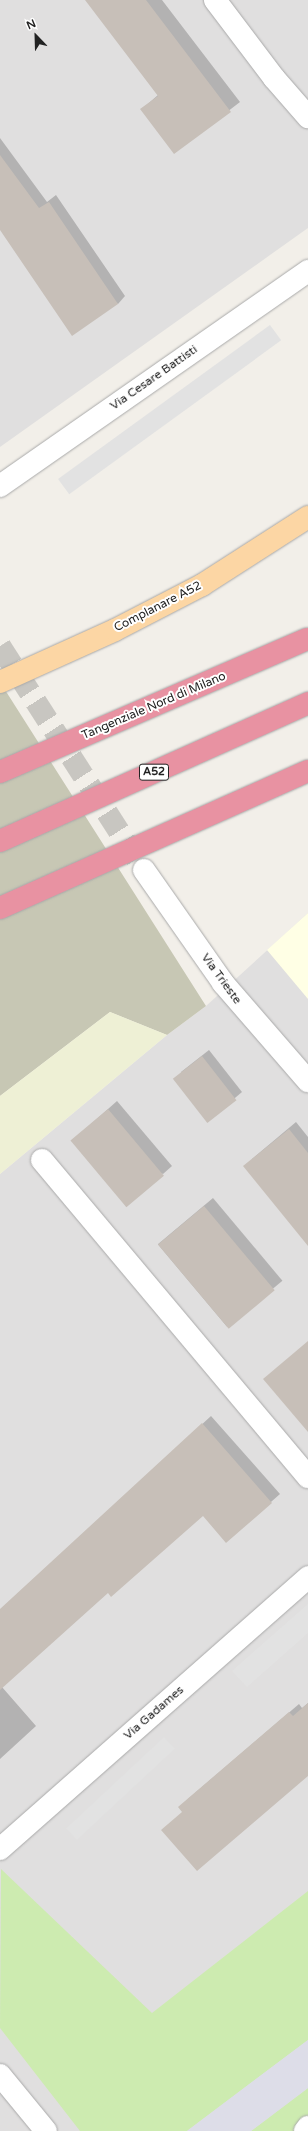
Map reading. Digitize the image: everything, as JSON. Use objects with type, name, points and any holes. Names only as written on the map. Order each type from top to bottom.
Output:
[{"type":"highway","name":"Tangenziale Nord di Milano","points":[[0,772],[308,639]]},
{"type":"highway","name":"A52","points":[[0,841],[308,703]]},
{"type":"highway","points":[[0,908],[308,771]]},
{"type":"main road","name":"Complanare A52","points":[[0,682],[115,630],[202,585],[308,517]]},
{"type":"street","points":[[215,0],[274,78],[308,117]]},
{"type":"street","name":"Via Cesare Battisti","points":[[0,486],[308,271]]},
{"type":"street","name":"Via Trieste","points":[[144,870],[222,983],[308,1081]]},
{"type":"street","points":[[42,1160],[308,1477]]},
{"type":"street","name":"Via Gadames","points":[[0,1849],[308,1577]]},
{"type":"street","points":[[0,2075],[46,2131]]},
{"type":"street","points":[[305,2131],[308,2127]]},
{"type":"shaded area","points":[[0,0],[308,0],[308,228],[0,447]]},
{"type":"shaded area","points":[[270,325],[281,340],[69,494],[58,479]]},
{"type":"shaded area","points":[[0,682],[206,1006],[167,1035],[110,1012],[0,1096]]},
{"type":"shaded area","points":[[308,913],[308,2131],[0,2131],[0,1174],[167,1035],[206,1006]]},
{"type":"shaded area","points":[[308,913],[308,999],[267,950]]},
{"type":"shaded area","points":[[110,1012],[167,1035],[0,1174],[0,1096]]},
{"type":"shaded area","points":[[308,1604],[308,1633],[247,1687],[232,1671]]},
{"type":"shaded area","points":[[164,1737],[175,1749],[77,1840],[66,1828]]},
{"type":"shaded area","points":[[308,2040],[308,2088],[251,2131],[187,2131]]},
{"type":"green space","points":[[1,1869],[152,2013],[308,1891],[308,2040],[187,2131],[80,2131],[0,2028]]},
{"type":"green space","points":[[308,2088],[308,2120],[298,2131],[251,2131]]},
{"type":"building","points":[[85,0],[146,0],[231,112],[174,154],[140,109],[158,96]]},
{"type":"building","points":[[0,155],[39,208],[49,202],[118,304],[72,336],[0,230]]},
{"type":"building","points":[[202,1056],[236,1100],[207,1123],[173,1079]]},
{"type":"building","points":[[108,1109],[164,1176],[126,1207],[70,1140]]},
{"type":"building","points":[[289,1129],[308,1153],[308,1246],[243,1166]]},
{"type":"building","points":[[204,1206],[275,1290],[229,1329],[158,1245]]},
{"type":"building","points":[[308,1341],[308,1432],[263,1379]]},
{"type":"building","points":[[202,1423],[272,1503],[226,1543],[203,1516],[111,1597],[108,1593],[0,1690],[0,1609]]},
{"type":"building","points":[[308,1703],[308,1776],[197,1871],[161,1830],[182,1812],[178,1807],[289,1712],[293,1716]]},
{"type":"tunnel","points":[[0,646],[144,870]]}]
